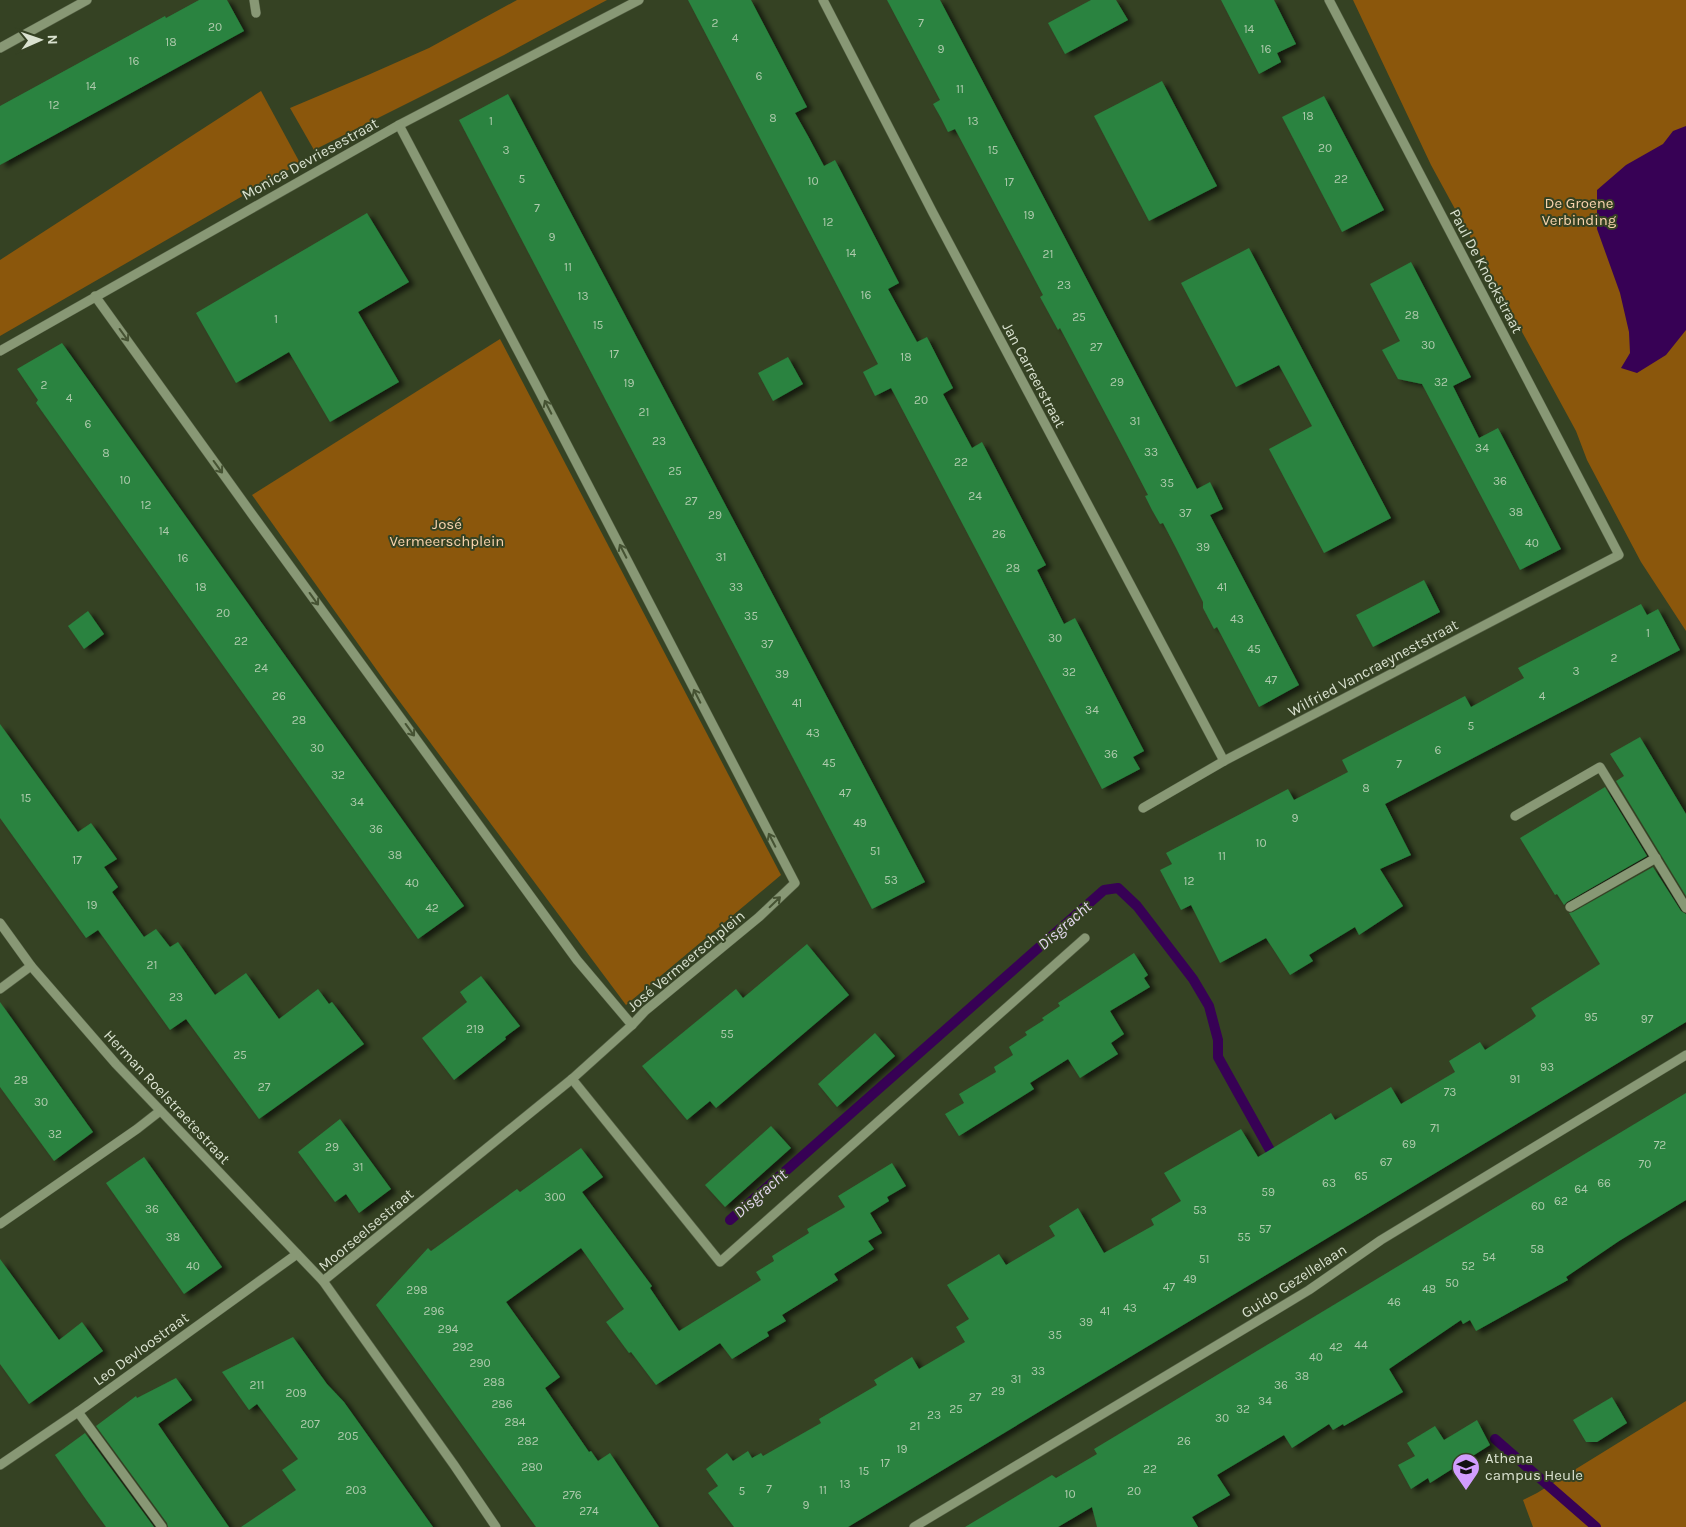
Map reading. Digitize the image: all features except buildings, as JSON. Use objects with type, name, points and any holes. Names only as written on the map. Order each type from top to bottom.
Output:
[{"type":"street","points":[[0,48],[87,0]]},
{"type":"street","points":[[254,0],[256,13]]},
{"type":"street","name":"Monica Devriesestraat","points":[[0,351],[399,125],[639,0]]},
{"type":"street","name":"Jan Carreerstraat","points":[[822,0],[1224,761]]},
{"type":"street","name":"Paul De Knockstraat","points":[[1329,0],[1619,555]]},
{"type":"street","name":"José Vermeerschplein","points":[[96,296],[248,509],[577,960],[632,1025],[645,1011],[759,917],[794,883],[536,383],[399,125]]},
{"type":"street","name":"Wilfried Vancraeyneststraat","points":[[1143,808],[1224,761],[1619,555]]},
{"type":"street","points":[[1515,816],[1600,767],[1686,908]]},
{"type":"street","points":[[1570,907],[1656,858]]},
{"type":"street","name":"Herman Roelstraetestraat","points":[[0,923],[31,966],[116,1064],[323,1281]]},
{"type":"street","points":[[572,1079],[720,1262],[1085,938]]},
{"type":"street","points":[[0,989],[31,966]]},
{"type":"street","name":"Moorseelsestraat","points":[[496,1527],[449,1457],[323,1281],[572,1079],[632,1025]]},
{"type":"street","name":"Guido Gezellelaan","points":[[914,1527],[1309,1290],[1381,1240],[1686,1055]]},
{"type":"street","points":[[0,1224],[160,1111]]},
{"type":"street","name":"Leo Devloostraat","points":[[0,1465],[78,1412],[297,1254]]},
{"type":"street","points":[[78,1412],[162,1527]]},
{"type":"green space","points":[[517,0],[607,0],[504,55],[314,150],[290,108],[429,48]]},
{"type":"green space","name":"De Groene Verbinding","points":[[1353,0],[1686,0],[1686,631],[1641,562],[1587,460],[1576,431],[1431,165]]},
{"type":"green space","points":[[261,91],[300,163],[0,336],[0,260]]},
{"type":"green space","name":"José Vermeerschplein","points":[[500,339],[781,875],[626,1005],[391,690],[252,495]]},
{"type":"green space","points":[[1686,1401],[1686,1527],[1533,1527],[1523,1500]]},
{"type":"shaded area","points":[[1686,126],[1686,330],[1666,355],[1637,373],[1621,368],[1630,353],[1629,332],[1620,293],[1597,229],[1597,190],[1626,165],[1663,144],[1673,131]]},
{"type":"waterway","name":"Disgracht","points":[[730,1220],[1104,890],[1118,888],[1137,906],[1193,979],[1209,1006],[1218,1040],[1218,1057],[1276,1161]]},
{"type":"waterway","name":"Disgracht","points":[[1495,1439],[1596,1527]]},
{"type":"place","name":"Athena campus Heule","points":[[1466,1491]]}]
